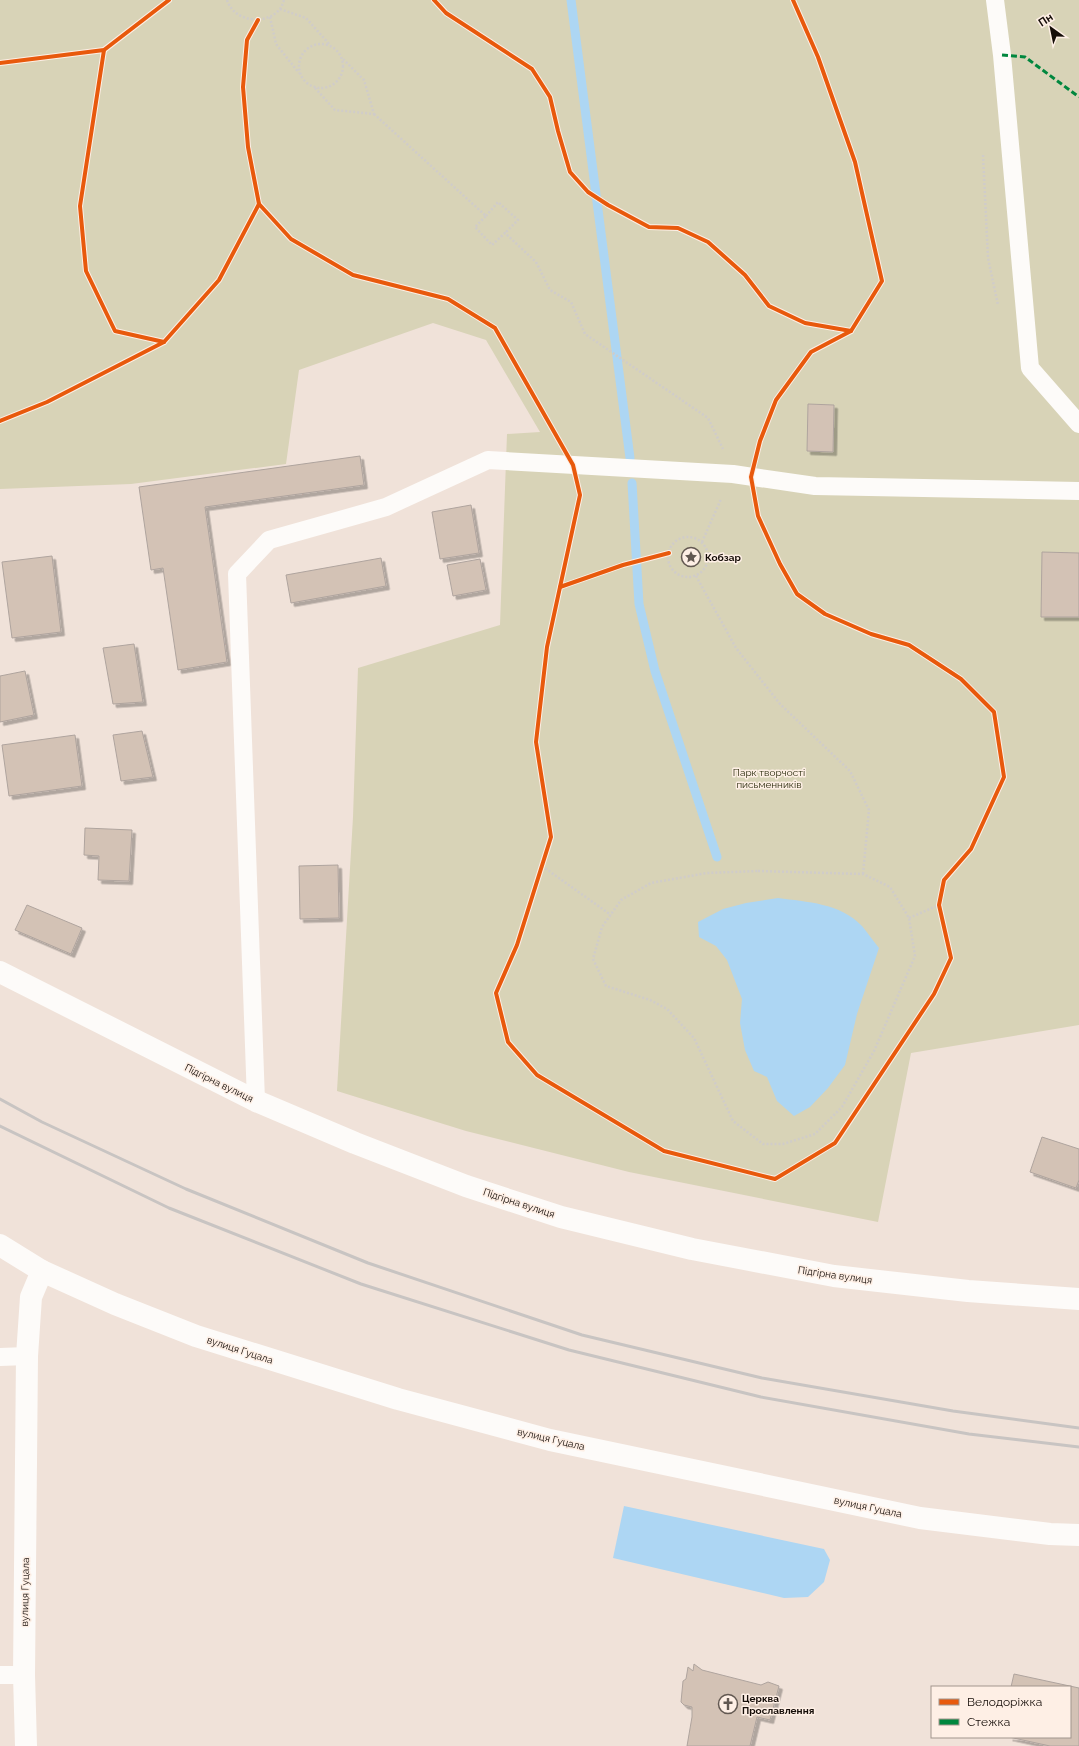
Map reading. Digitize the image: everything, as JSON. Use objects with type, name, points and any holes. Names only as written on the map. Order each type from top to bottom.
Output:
[{"type":"street","name":"Підгірна вулиця","points":[[0,972],[256,1101],[355,1143],[466,1186],[561,1217],[692,1249],[834,1276],[968,1291],[1079,1299]]},
{"type":"street","name":"вулиця Гуцала","points":[[0,1245],[42,1271],[115,1304],[196,1336],[398,1399],[550,1440],[920,1518],[1050,1534],[1079,1535]]},
{"type":"street","name":"вулиця Гуцала","points":[[26,1746],[24,1675],[27,1356],[31,1297],[42,1271]]},
{"type":"lane","points":[[995,0],[1002,55],[1030,368],[1079,424]]},
{"type":"lane","points":[[256,1101],[237,574],[269,540],[386,507],[488,460],[733,474],[815,486],[1079,491]]},
{"type":"lane","points":[[0,1358],[27,1356]]},
{"type":"lane","points":[[0,1675],[24,1675]]},
{"type":"path","points":[[227,0],[235,12],[246,18],[258,20],[270,17],[280,9],[284,0]]},
{"type":"path","points":[[280,9],[306,18],[330,45],[338,50],[343,59],[364,80],[374,114],[486,216]]},
{"type":"path","points":[[270,17],[276,44],[306,83],[314,88],[334,110],[374,114]]},
{"type":"path","points":[[300,74],[299,63],[303,53],[310,46],[321,43],[330,45]]},
{"type":"path","points":[[314,88],[324,88],[334,85],[341,78],[344,68],[343,59]]},
{"type":"path","points":[[498,202],[518,220],[492,245],[475,227],[486,216],[498,202]]},
{"type":"path","points":[[505,233],[536,262],[550,290],[571,302],[586,334],[708,418],[733,474],[702,542]]},
{"type":"path","points":[[686,537],[695,538],[702,542],[707,550],[708,560],[704,570],[696,576],[687,577],[679,575],[669,562],[669,553],[672,545],[678,540],[686,537]]},
{"type":"path","points":[[696,576],[736,648],[780,704],[850,771],[869,810],[863,874]]},
{"type":"path","points":[[542,866],[611,915]]},
{"type":"path","points":[[758,871],[863,874],[890,887],[909,918],[915,956],[874,1051],[842,1107],[815,1134],[783,1144],[763,1144],[733,1121],[694,1038],[667,1009],[650,1000],[606,986],[594,959],[602,927],[611,915],[621,900],[651,884],[707,873],[758,871]]},
{"type":"path","points":[[909,918],[939,905]]},
{"type":"green space","name":"Парк творчості письменників","points":[[0,0],[1079,0],[1079,1025],[911,1053],[878,1222],[629,1172],[466,1131],[337,1091],[353,817],[358,668],[500,625],[507,434],[540,432],[486,340],[433,323],[299,370],[286,464],[131,484],[0,489]]},
{"type":"water","points":[[778,898],[823,905],[844,912],[862,926],[879,948],[857,1014],[845,1065],[828,1088],[810,1107],[794,1116],[777,1101],[767,1077],[754,1071],[745,1050],[740,1023],[742,999],[727,960],[716,946],[699,937],[698,922],[723,909],[746,903]]},
{"type":"water","points":[[624,1506],[824,1549],[830,1560],[824,1582],[808,1597],[784,1598],[613,1558]]},
{"type":"building","points":[[808,404],[834,405],[833,452],[807,451]]},
{"type":"building","points":[[360,456],[364,485],[205,507],[227,662],[178,670],[163,568],[151,570],[139,487]]},
{"type":"building","points":[[471,505],[479,553],[440,559],[432,512]]},
{"type":"building","points":[[1042,552],[1079,553],[1079,617],[1041,617]]},
{"type":"building","points":[[52,556],[61,632],[12,638],[2,562]]},
{"type":"building","points":[[381,558],[386,586],[291,603],[286,575]]},
{"type":"building","points":[[480,559],[486,590],[453,596],[447,565]]},
{"type":"building","points":[[134,644],[143,702],[113,704],[103,648]]},
{"type":"building","points":[[25,671],[34,715],[0,722],[0,676]]},
{"type":"building","points":[[142,731],[153,777],[121,781],[113,735]]},
{"type":"building","points":[[75,735],[82,786],[9,796],[2,745]]},
{"type":"building","points":[[85,828],[132,830],[129,881],[98,880],[99,856],[84,855]]},
{"type":"building","points":[[338,865],[339,918],[300,919],[299,866]]},
{"type":"building","points":[[27,905],[82,928],[71,954],[15,930]]},
{"type":"building","points":[[1042,1137],[1079,1149],[1079,1180],[1076,1188],[1030,1172]]},
{"type":"building","name":"Церква Прославлення","points":[[694,1664],[702,1670],[761,1685],[768,1682],[779,1686],[770,1720],[757,1717],[750,1746],[687,1746],[692,1717],[692,1707],[684,1705],[681,1702],[683,1681],[686,1679],[688,1667],[693,1671]]},
{"type":"building","points":[[1014,1674],[1070,1686],[1011,1686]]},
{"type":"building","points":[[1071,1686],[1079,1688],[1079,1746],[1050,1746],[1014,1738],[1071,1738]]},
{"type":"waterway","points":[[571,0],[630,458]]},
{"type":"waterway","points":[[632,483],[639,604],[655,671],[717,857]]},
{"type":"railway","points":[[0,1099],[42,1122],[186,1189],[368,1263],[582,1335],[762,1378],[953,1411],[1079,1428]]},
{"type":"railway","points":[[0,1126],[169,1208],[361,1284],[569,1350],[761,1397],[969,1434],[1079,1447]]},
{"type":"marked path","points":[[1002,55],[1025,57],[1079,97]]},
{"type":"cycle path","points":[[0,63],[104,50],[169,0]]},
{"type":"cycle path","points":[[434,0],[446,13],[532,69],[550,97],[570,172],[588,192],[608,205],[649,227],[678,228],[708,242],[745,275],[769,306],[805,323],[851,331]]},
{"type":"cycle path","points":[[0,421],[47,402],[164,342],[219,280],[259,204],[291,239],[353,275],[448,299],[495,328],[573,465],[580,495],[547,647],[536,742],[551,837],[517,945],[496,993],[508,1042],[537,1075],[664,1151],[775,1179],[835,1143],[934,994],[951,958],[939,905],[944,880],[971,849],[1004,777],[994,712],[961,679],[909,645],[871,634],[825,614],[797,594],[780,564],[758,516],[751,477],[760,441],[776,400],[811,352],[851,331],[882,281],[855,162],[818,57],[793,0]]},
{"type":"cycle path","points":[[258,20],[247,40],[243,87],[248,147],[259,204]]},
{"type":"cycle path","points":[[104,50],[80,206],[86,271],[115,331],[164,342]]},
{"type":"cycle path","points":[[560,587],[623,565],[669,553]]},
{"type":"place","name":"Кобзар","points":[[691,557]]},
{"type":"place","name":"Церква Прославлення","points":[[728,1704]]}]
